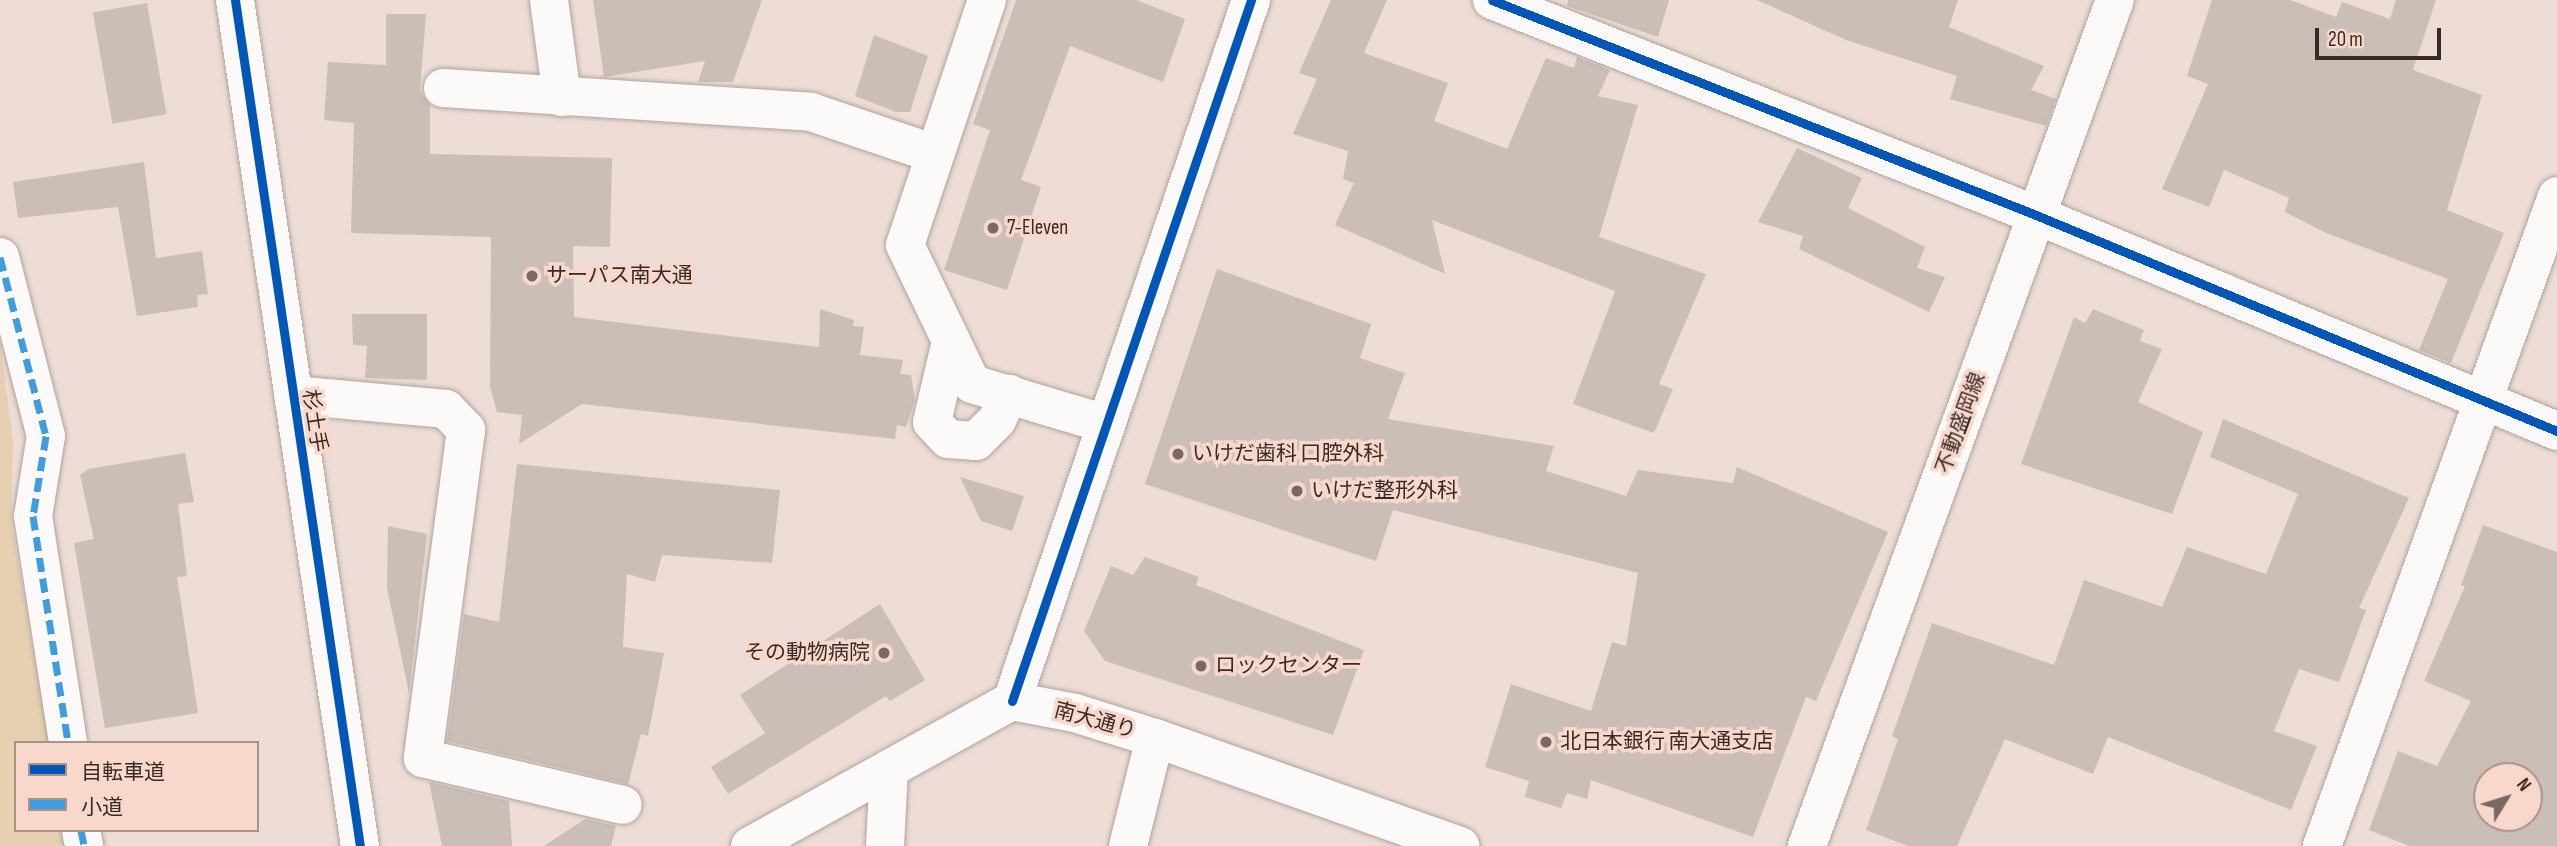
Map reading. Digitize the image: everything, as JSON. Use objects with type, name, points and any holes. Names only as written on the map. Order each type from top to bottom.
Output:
[{"type":"street","name":"杉土手","points":[[235,0],[360,846]]},
{"type":"street","points":[[549,0],[562,97]]},
{"type":"street","points":[[986,0],[905,245],[972,384],[1106,424]]},
{"type":"street","points":[[1492,0],[1563,13],[2036,215],[2557,431]]},
{"type":"street","name":"不動盛岡線","points":[[1807,846],[2115,0]]},
{"type":"street","points":[[750,846],[1013,701],[1106,424],[1242,2]]},
{"type":"street","points":[[443,88],[811,112],[935,154]]},
{"type":"street","points":[[2322,846],[2557,197]]},
{"type":"street","points":[[0,257],[46,436],[33,516],[68,741]]},
{"type":"street","points":[[951,341],[932,422],[948,439],[976,441],[997,420],[1009,394]]},
{"type":"street","points":[[293,396],[446,409],[466,430],[423,758],[624,805]]},
{"type":"street","name":"南大通り","points":[[1013,701],[1075,713],[1155,738],[1460,846]]},
{"type":"street","points":[[1128,846],[1155,738]]},
{"type":"street","points":[[885,846],[889,769]]},
{"type":"shaded area","points":[[0,341],[13,442],[11,520],[49,741],[14,741],[14,832],[64,832],[66,846],[0,846]]},
{"type":"building","points":[[593,0],[762,0],[733,82],[698,82],[705,61],[604,77]]},
{"type":"building","points":[[1016,0],[1136,0],[1185,19],[1163,82],[1070,46],[1021,180],[1041,187],[1007,290],[944,270],[990,130],[973,124]]},
{"type":"building","points":[[1331,0],[1387,0],[1364,53],[1448,83],[1434,121],[1507,149],[1546,58],[1574,68],[1577,57],[1610,70],[1598,96],[1638,105],[1599,237],[1706,274],[1659,384],[1673,389],[1654,433],[1573,404],[1615,291],[1432,220],[1445,274],[1335,225],[1354,183],[1343,179],[1348,151],[1293,134],[1317,79],[1299,73]]},
{"type":"building","points":[[1568,0],[1669,0],[1658,37],[1567,6]]},
{"type":"building","points":[[1757,0],[1958,0],[1949,27],[2044,66],[2031,90],[2056,99],[2046,126],[1950,99],[1957,76],[1846,40]]},
{"type":"building","points":[[2212,0],[2290,0],[2336,17],[2342,2],[2390,19],[2396,0],[2436,0],[2413,70],[2482,95],[2447,210],[2504,233],[2451,363],[2419,350],[2448,279],[2326,233],[2285,212],[2289,198],[2224,170],[2209,207],[2162,189],[2208,84],[2187,76]]},
{"type":"building","points":[[147,3],[167,114],[112,124],[93,13]]},
{"type":"building","name":"サーパス南大通","points":[[386,14],[426,14],[420,91],[430,105],[430,154],[612,158],[610,247],[573,246],[574,317],[819,347],[820,309],[854,320],[853,326],[864,327],[860,355],[903,360],[900,374],[911,375],[915,400],[906,427],[897,425],[895,439],[582,404],[519,444],[522,415],[497,412],[490,387],[491,237],[351,233],[354,123],[324,120],[328,62],[386,65]]},
{"type":"building","points":[[874,35],[928,56],[910,112],[896,112],[855,96]]},
{"type":"building","points":[[1797,148],[1862,178],[1848,208],[1925,247],[1917,268],[1945,277],[1929,312],[1799,249],[1803,236],[1758,222]]},
{"type":"building","points":[[144,162],[156,258],[202,251],[208,294],[197,295],[198,307],[137,316],[118,207],[18,218],[13,182]]},
{"type":"building","points":[[1217,269],[1371,324],[1360,358],[1405,373],[1388,419],[1554,446],[1546,471],[1626,496],[1638,470],[1733,483],[1737,467],[1888,532],[1816,701],[1806,697],[1753,837],[1591,780],[1587,799],[1567,793],[1561,808],[1525,797],[1529,781],[1485,767],[1511,684],[1591,711],[1612,642],[1626,646],[1638,573],[1393,510],[1376,561],[1145,484]]},
{"type":"building","points":[[2093,309],[2144,330],[2140,341],[2162,349],[2138,402],[2203,432],[2172,514],[2021,464],[2074,317],[2085,323]]},
{"type":"building","points":[[352,314],[427,314],[427,380],[365,378],[367,346],[353,345]]},
{"type":"building","points":[[2223,419],[2409,498],[2359,608],[2366,610],[2339,682],[2299,669],[2274,731],[2317,746],[2291,810],[2108,737],[2093,774],[2005,739],[1957,846],[1908,846],[1866,830],[1898,739],[1892,736],[1932,623],[2054,665],[2084,580],[2162,607],[2187,547],[2266,574],[2298,494],[2210,457]]},
{"type":"building","points":[[185,453],[194,502],[178,504],[187,576],[177,577],[198,713],[105,728],[74,543],[94,539],[80,475],[88,469]]},
{"type":"building","points":[[517,464],[780,490],[772,563],[662,555],[655,582],[627,574],[623,647],[664,653],[648,736],[641,734],[628,784],[447,741],[464,614],[499,622]]},
{"type":"building","points":[[960,477],[1024,496],[1012,531],[981,521]]},
{"type":"building","points":[[2483,525],[2557,552],[2557,846],[2409,846],[2369,830],[2398,751],[2437,766],[2471,701],[2424,681],[2465,586],[2461,585]]},
{"type":"building","points":[[388,526],[427,534],[409,693],[387,588]]},
{"type":"building","points":[[1145,557],[1199,577],[1196,585],[1364,650],[1333,735],[1105,661],[1084,631],[1111,566],[1133,575]]},
{"type":"building","points":[[880,604],[925,680],[890,701],[886,696],[728,794],[711,767],[765,733],[740,695]]},
{"type":"building","points":[[429,782],[509,801],[512,846],[442,846]]},
{"type":"building","points":[[585,819],[616,826],[611,846],[544,846]]},
{"type":"marked path","points":[[0,257],[46,436],[33,516],[68,741]]},
{"type":"marked path","points":[[81,832],[84,846]]},
{"type":"cycle path","points":[[235,0],[360,846]]},
{"type":"cycle path","points":[[1012,701],[1251,0]]},
{"type":"cycle path","points":[[1492,0],[2036,215],[2557,431]]},
{"type":"place","name":"7-Eleven","points":[[993,228]]},
{"type":"place","name":"サーパス南大通","points":[[532,276]]},
{"type":"place","name":"いけだ歯科 口腔外科","points":[[1178,454]]},
{"type":"place","name":"いけだ整形外科","points":[[1297,491]]},
{"type":"place","name":"その動物病院","points":[[884,653]]},
{"type":"place","name":"ロックセンター","points":[[1201,666]]},
{"type":"place","name":"北日本銀行 南大通支店","points":[[1546,742]]}]
